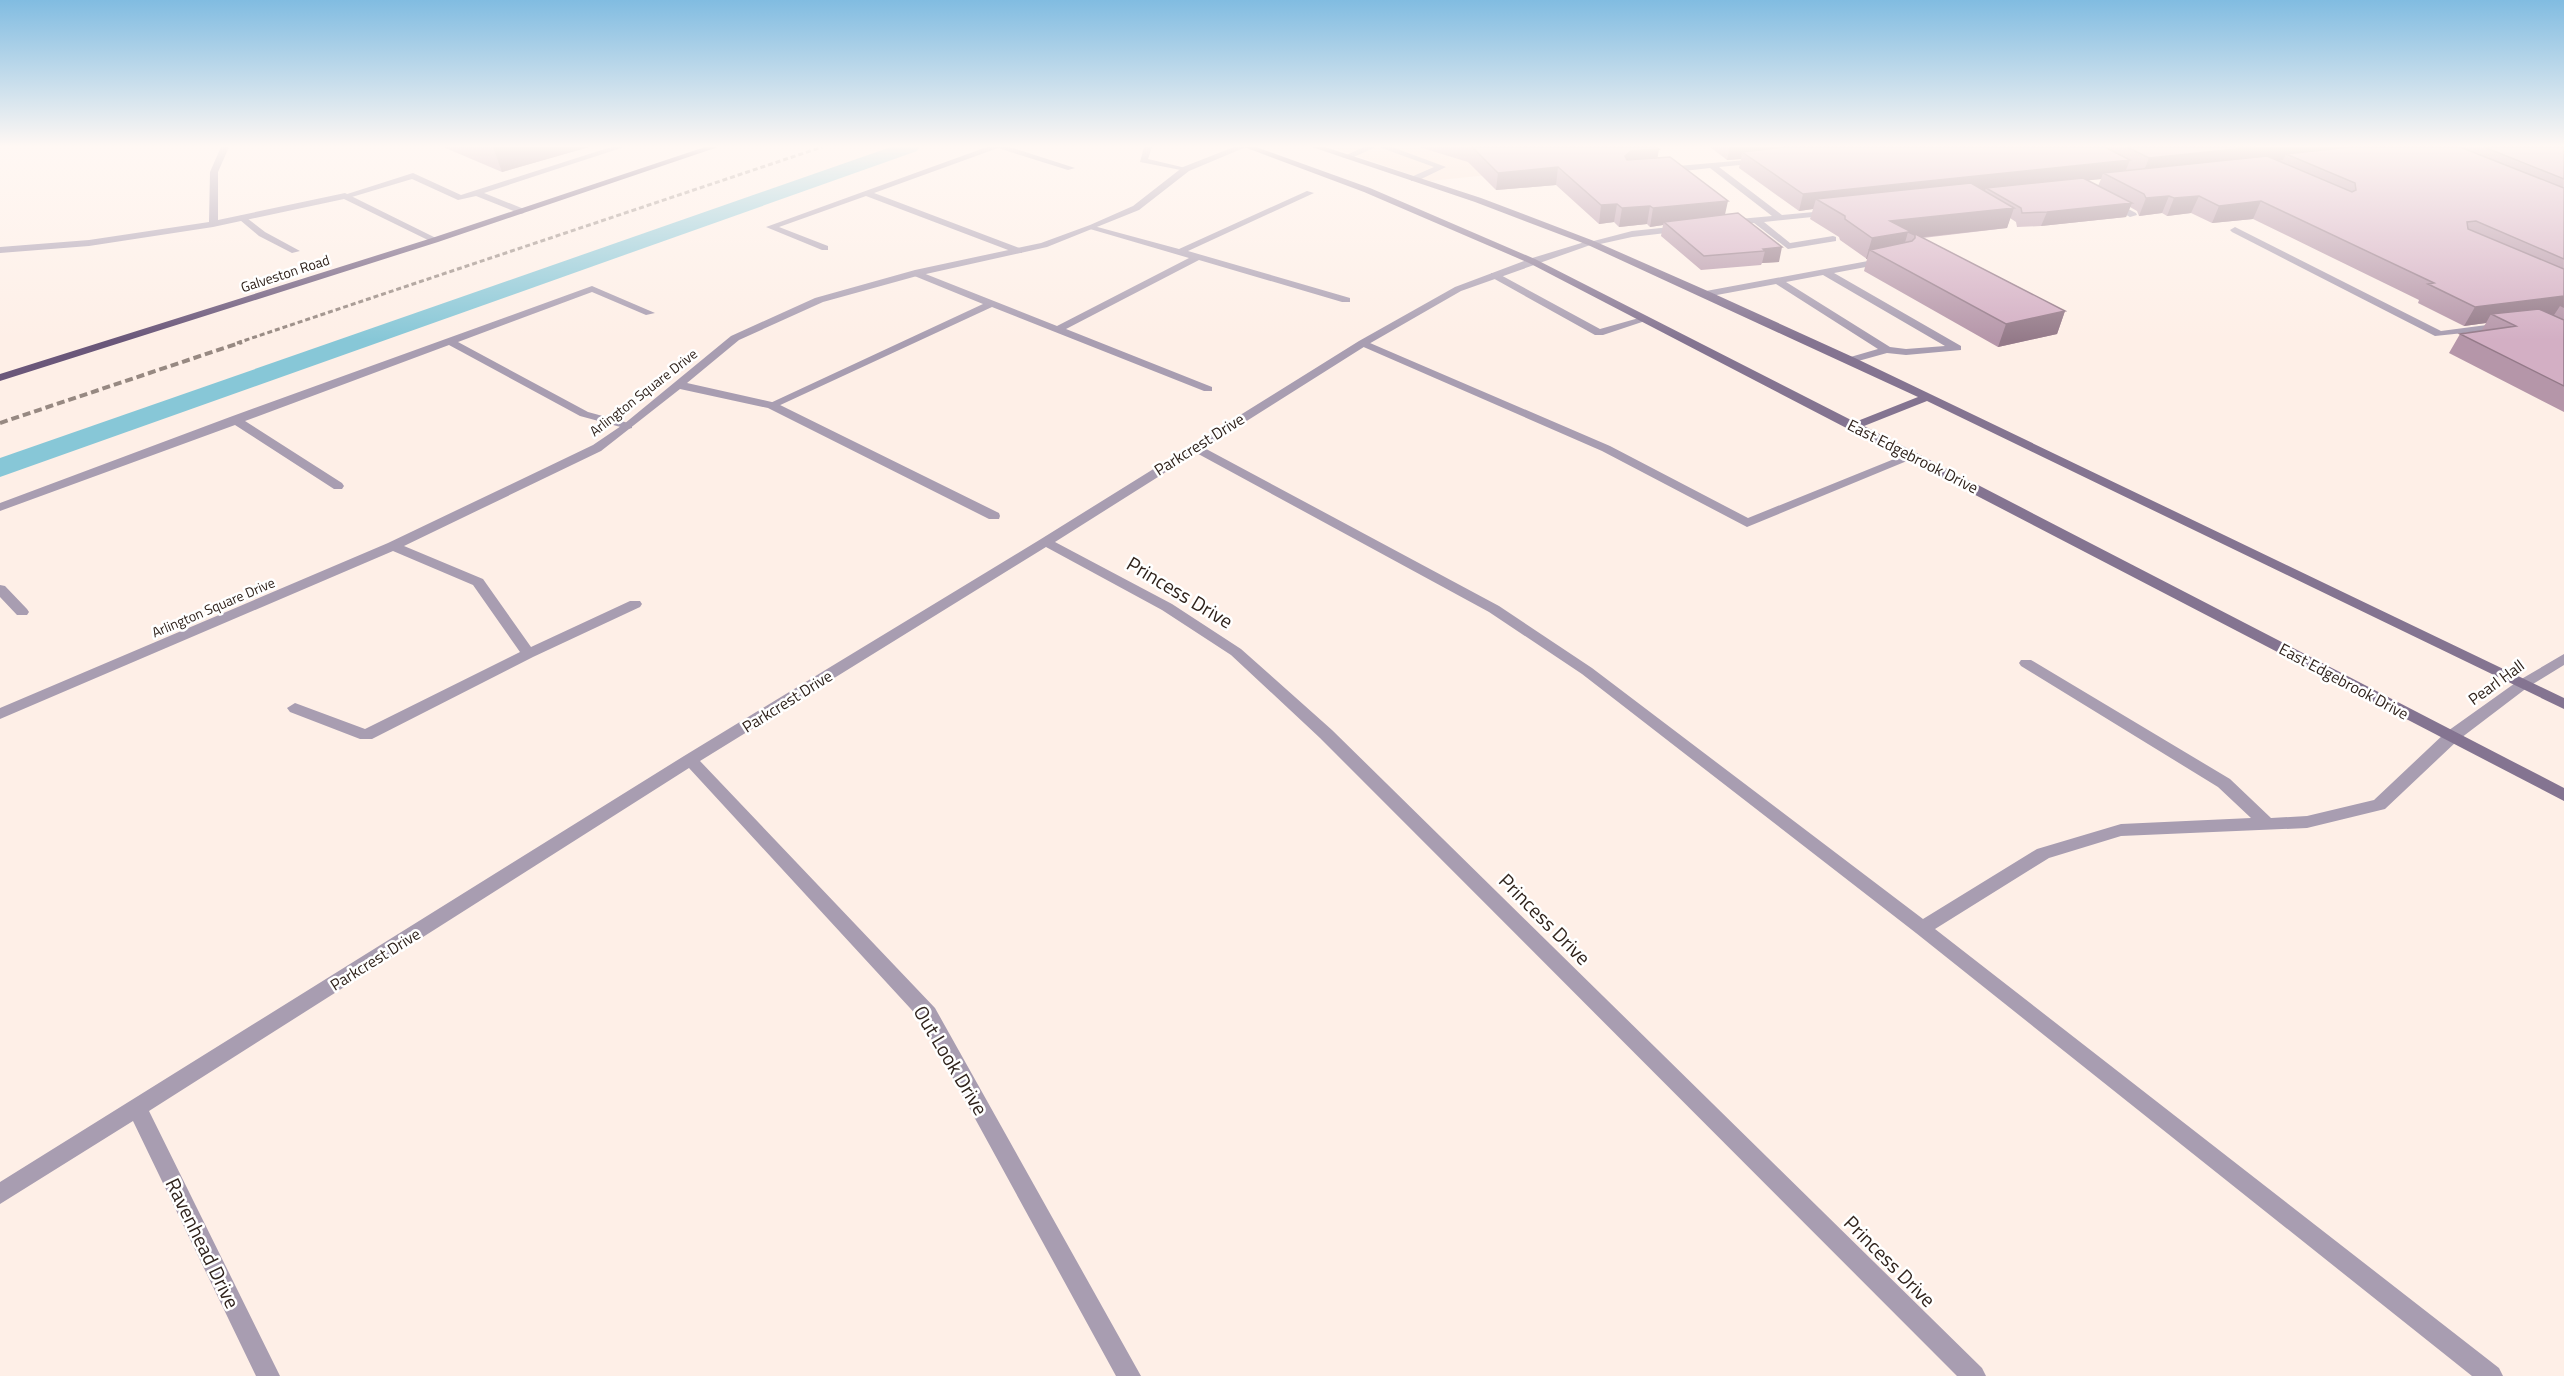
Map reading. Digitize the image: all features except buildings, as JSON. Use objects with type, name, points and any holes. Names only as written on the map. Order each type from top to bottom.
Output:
[{"type":"main road","name":"Galveston Road","points":[[0,378],[520,211]]},
{"type":"main road","name":"East Edgebrook Drive","points":[[1416,211],[1532,261],[1913,456],[2564,795]]},
{"type":"main road","points":[[1507,211],[1591,243],[1851,360],[2564,704]]},
{"type":"main road","points":[[1854,426],[1927,397]]},
{"type":"street","points":[[213,211],[213,224]]},
{"type":"street","points":[[0,250],[88,243],[213,224],[274,211]]},
{"type":"street","points":[[376,211],[435,240]]},
{"type":"street","points":[[816,211],[771,227],[825,248]]},
{"type":"street","points":[[912,211],[1019,251]]},
{"type":"street","name":"Arlington Square Drive","points":[[0,714],[393,546],[597,448],[628,426],[735,338],[819,300],[915,273],[1044,245],[1129,211]]},
{"type":"street","points":[[1179,252],[1270,211]]},
{"type":"street","points":[[1771,211],[1779,217]]},
{"type":"street","points":[[1723,224],[1836,211]]},
{"type":"street","points":[[2126,211],[2133,215]]},
{"type":"street","points":[[243,218],[262,234],[295,251]]},
{"type":"street","points":[[1756,220],[1788,246],[1833,239]]},
{"type":"street","points":[[1093,227],[1346,300]]},
{"type":"street","name":"Parkcrest Drive","points":[[0,1194],[690,760],[1046,542],[1363,343],[1458,289],[1532,261],[1591,243],[1632,234],[1690,227]]},
{"type":"street","points":[[2235,230],[2439,334],[2517,324]]},
{"type":"street","points":[[1058,329],[1198,257]]},
{"type":"street","points":[[1706,294],[1891,260]]},
{"type":"street","points":[[1826,272],[1957,348],[1906,352],[1887,350],[1851,360]]},
{"type":"street","points":[[915,273],[1208,389]]},
{"type":"street","points":[[1494,275],[1599,333],[1646,319]]},
{"type":"street","points":[[1778,281],[1887,350]]},
{"type":"street","points":[[0,507],[592,289],[650,313]]},
{"type":"street","points":[[772,405],[993,303]]},
{"type":"street","points":[[449,341],[585,414],[628,426]]},
{"type":"street","points":[[1363,343],[1590,440],[1686,488],[1747,523],[1913,456]]},
{"type":"street","points":[[679,385],[772,405],[994,516]]},
{"type":"street","points":[[234,419],[338,486]]},
{"type":"street","points":[[1195,447],[1494,609],[1587,671],[1922,928],[2491,1376]]},
{"type":"street","name":"Princess Drive","points":[[1046,542],[1167,607],[1236,652],[1326,735],[1974,1376]]},
{"type":"street","points":[[393,546],[478,582],[528,654]]},
{"type":"street","points":[[0,589],[22,612]]},
{"type":"street","points":[[295,708],[366,735],[528,654],[635,604]]},
{"type":"street","name":"Pearl Hall","points":[[1922,928],[2043,853],[2121,830],[2307,822],[2379,805],[2451,737],[2523,684],[2564,659]]},
{"type":"street","points":[[2026,663],[2223,783],[2266,823]]},
{"type":"street","name":"Out Look Drive","points":[[690,760],[928,1014],[1129,1376]]},
{"type":"street","name":"Ravenhead Drive","points":[[137,1109],[268,1376]]},
{"type":"waterway","points":[[0,468],[728,211]]},
{"type":"railway","points":[[237,343],[630,211]]},
{"type":"railway","points":[[0,423],[242,342]]}]
